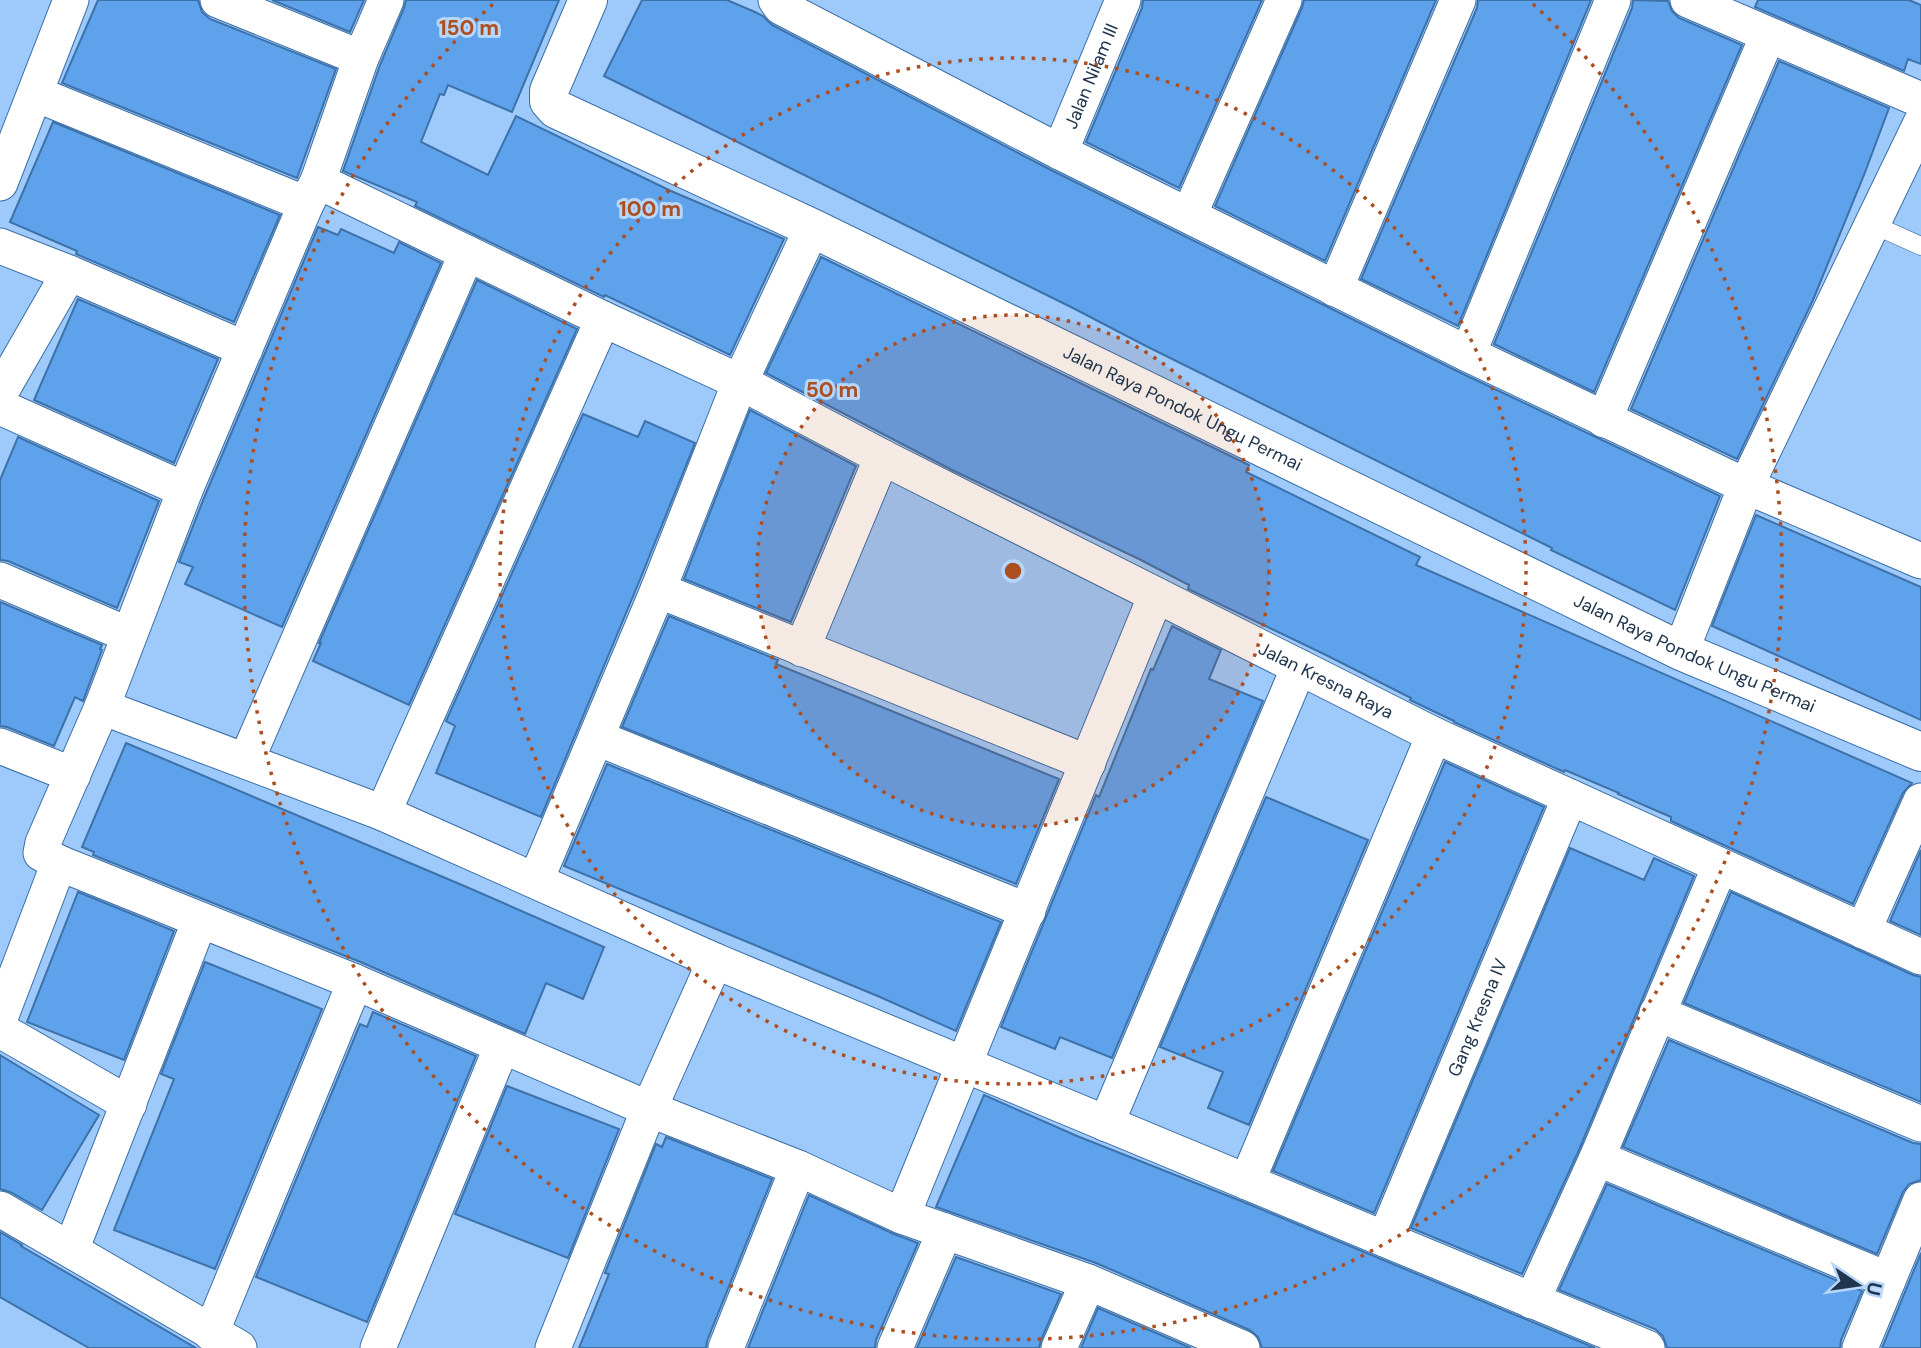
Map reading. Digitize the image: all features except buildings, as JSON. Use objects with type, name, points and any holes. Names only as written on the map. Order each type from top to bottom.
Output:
[{"type":"street","points":[[0,183],[71,0]]},
{"type":"street","points":[[218,0],[361,58]]},
{"type":"street","points":[[387,0],[361,58],[312,193],[186,490],[102,707],[41,853],[59,863],[355,982],[649,1109],[798,1168],[902,1216],[1088,1282],[1242,1348]]},
{"type":"street","name":"Jalan Raya Pondok Ungu Permai","points":[[588,0],[549,90],[549,101],[556,109],[812,228],[1681,651],[1921,752]]},
{"type":"street","points":[[776,0],[781,7],[1060,152],[1335,289],[1746,486],[1921,561]]},
{"type":"street","name":"Jalan Nilam III","points":[[1060,152],[1123,0]]},
{"type":"street","points":[[1189,215],[1284,0]]},
{"type":"street","points":[[1335,289],[1458,0]]},
{"type":"street","points":[[1468,354],[1613,0]]},
{"type":"street","points":[[1707,4],[1768,35],[1921,100]]},
{"type":"street","points":[[1604,420],[1768,35]]},
{"type":"street","name":"Jalan Kresna Raya","points":[[36,94],[312,193],[467,253],[740,382],[882,457],[1434,735],[1921,957]]},
{"type":"street","points":[[1681,651],[1746,486],[1921,123]]},
{"type":"street","points":[[536,880],[597,738],[740,382],[812,228]]},
{"type":"street","points":[[0,246],[245,349]]},
{"type":"street","points":[[246,761],[467,253]]},
{"type":"street","points":[[0,393],[69,273]]},
{"type":"street","points":[[383,813],[603,319]]},
{"type":"street","points":[[0,407],[186,490]]},
{"type":"street","points":[[802,649],[882,457]]},
{"type":"street","points":[[0,580],[129,635]]},
{"type":"street","points":[[657,590],[1088,763]]},
{"type":"street","points":[[902,1216],[1156,595]]},
{"type":"street","points":[[1106,1124],[1299,667]]},
{"type":"street","points":[[102,707],[383,813],[715,961],[1647,1348]]},
{"type":"street","points":[[1247,1182],[1434,735]]},
{"type":"street","points":[[597,738],[1027,911]]},
{"type":"street","points":[[0,746],[73,775]]},
{"type":"street","name":"Gang Kresna IV","points":[[1385,1239],[1570,797]]},
{"type":"street","points":[[1863,931],[1921,801]]},
{"type":"street","points":[[0,1018],[59,863]]},
{"type":"street","points":[[1532,1301],[1597,1158],[1720,866]]},
{"type":"street","points":[[71,1250],[200,920]]},
{"type":"street","points":[[553,1348],[649,1109],[715,961]]},
{"type":"street","points":[[0,1209],[225,1340],[355,982]]},
{"type":"street","points":[[1657,1013],[1921,1124]]},
{"type":"street","points":[[0,1030],[129,1104]]},
{"type":"street","points":[[378,1348],[502,1046]]},
{"type":"street","points":[[1597,1158],[1888,1280]]},
{"type":"street","points":[[726,1348],[798,1168]]},
{"type":"street","points":[[1860,1348],[1921,1200]]},
{"type":"street","points":[[895,1348],[945,1231]]},
{"type":"street","points":[[1059,1348],[1088,1282]]},
{"type":"lane","points":[[1872,224],[1921,246]]}]
